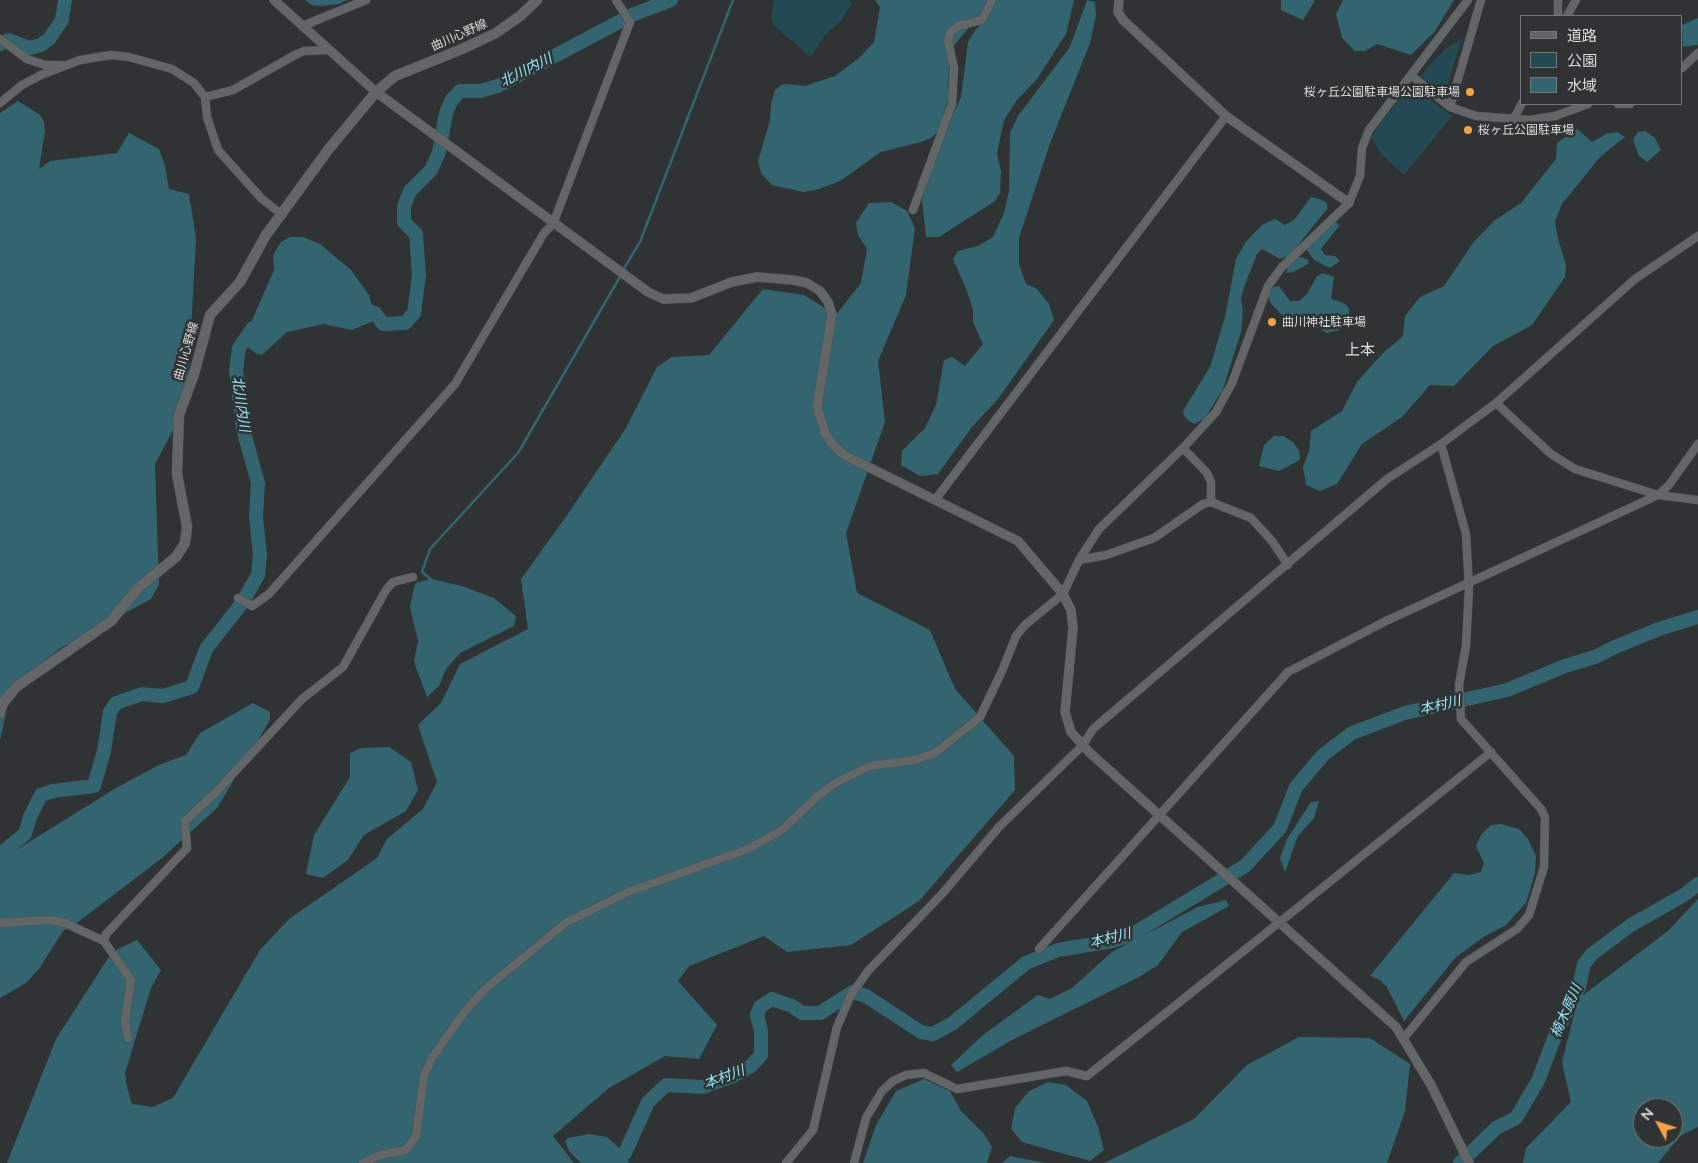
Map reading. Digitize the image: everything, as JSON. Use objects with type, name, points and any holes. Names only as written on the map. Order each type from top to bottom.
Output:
[{"type":"main road","name":"曲川心野線","points":[[0,713],[3,703],[16,688],[106,626],[138,588],[176,557],[185,543],[187,527],[178,474],[179,415],[194,374],[210,315],[240,282],[266,235],[328,150],[376,92],[395,76],[496,33],[520,16],[537,0]]},
{"type":"street","points":[[274,0],[376,92],[648,292],[663,299],[691,298],[732,282],[757,277],[807,283],[820,291],[828,302],[832,314],[817,407],[825,433],[833,445],[844,455],[1018,542],[1063,594],[1071,610],[1073,628],[1066,712],[1071,732],[1161,816],[1384,1016],[1404,1038],[1469,1163]]},
{"type":"street","points":[[302,26],[366,0]]},
{"type":"street","points":[[238,598],[252,606],[269,594],[455,384],[544,233],[553,224],[630,22],[616,0]]},
{"type":"street","points":[[913,210],[952,104],[954,68],[948,41],[950,33],[958,26],[982,20],[992,0]]},
{"type":"street","points":[[1118,0],[1118,12],[1123,20],[1226,116],[1349,203]]},
{"type":"street","points":[[364,1163],[380,1155],[406,1150],[416,1136],[424,1076],[432,1058],[465,1012],[485,989],[567,922],[607,901],[748,849],[782,830],[819,795],[851,774],[882,762],[915,760],[935,753],[980,717],[1016,636],[1025,625],[1063,594],[1079,560],[1100,529],[1183,448],[1202,428],[1226,397],[1268,286],[1282,267],[1349,203],[1360,176],[1362,148],[1369,130],[1468,0]]},
{"type":"street","points":[[1450,108],[1481,0]]},
{"type":"street","points":[[1558,0],[1558,15]]},
{"type":"street","points":[[1568,15],[1576,0]]},
{"type":"street","points":[[0,39],[27,59],[45,65],[69,65]]},
{"type":"street","points":[[205,97],[233,90],[304,51],[328,50]]},
{"type":"street","points":[[1683,67],[1698,53]]},
{"type":"street","points":[[0,103],[22,85],[80,60],[112,55],[129,57],[172,69],[194,83],[205,97],[207,117],[218,150],[261,198],[282,215]]},
{"type":"street","points":[[1411,75],[1450,108],[1476,116],[1530,120],[1555,116],[1585,105]]},
{"type":"street","points":[[1513,120],[1521,105]]},
{"type":"street","points":[[935,500],[1226,116]]},
{"type":"street","points":[[786,1163],[812,1130],[837,1027],[851,995],[868,971],[942,894],[1000,826],[1083,745],[1094,729],[1138,689],[1288,565],[1387,479],[1440,444],[1496,403],[1635,279],[1698,236]]},
{"type":"street","points":[[1496,403],[1551,454],[1576,469],[1658,495],[1698,500]]},
{"type":"street","points":[[1404,1038],[1466,962],[1517,930],[1529,915],[1544,867],[1545,818],[1541,809],[1461,719],[1459,685],[1466,646],[1469,583],[1466,534],[1440,444]]},
{"type":"street","points":[[1039,949],[1161,816],[1288,672],[1384,622],[1658,495],[1669,485],[1698,444]]},
{"type":"street","points":[[1183,448],[1207,473],[1211,482],[1211,502]]},
{"type":"street","points":[[1079,560],[1106,555],[1154,538],[1203,504],[1211,502],[1228,507],[1251,518],[1272,541],[1288,565]]},
{"type":"street","points":[[104,941],[106,934],[187,848],[185,821],[216,792],[302,699],[343,667],[386,590],[393,582],[412,577]]},
{"type":"street","points":[[854,1163],[866,1118],[882,1090],[906,1075],[924,1073],[957,1089],[1066,1072],[1087,1076],[1491,752]]},
{"type":"street","points":[[0,923],[58,922],[104,941],[131,980],[125,1022],[128,1038]]},
{"type":"green space","points":[[774,0],[849,0],[852,3],[841,21],[825,35],[811,57],[774,26],[771,18]]},
{"type":"green space","points":[[1463,38],[1445,95],[1422,77],[1423,73],[1445,49]]},
{"type":"green space","points":[[1411,85],[1452,116],[1404,175],[1382,155],[1371,138],[1380,123]]},
{"type":"shaded area","points":[[875,0],[987,0],[980,14],[952,48],[949,64],[948,99],[940,130],[931,138],[921,142],[881,152],[840,181],[819,189],[803,192],[772,185],[761,173],[758,161],[770,120],[771,104],[775,90],[783,84],[805,86],[835,76],[859,58],[874,42],[880,7]]},
{"type":"shaded area","points":[[1087,0],[1095,2],[1096,15],[1090,43],[1049,146],[1019,238],[1019,264],[1026,284],[1036,288],[1049,304],[1054,320],[998,399],[972,427],[938,474],[920,476],[901,465],[902,451],[925,428],[936,405],[944,360],[952,357],[965,366],[983,344],[973,322],[973,310],[967,291],[953,259],[958,251],[978,246],[993,237],[1004,213],[1009,191],[1010,133],[1018,116],[1070,47]]},
{"type":"shaded area","points":[[1281,0],[1314,0],[1314,2],[1303,20],[1281,10]]},
{"type":"shaded area","points":[[1343,0],[1454,0],[1435,31],[1411,55],[1377,44],[1365,51],[1355,51],[1342,38],[1336,14]]},
{"type":"shaded area","points":[[1698,18],[1698,45],[1683,47],[1683,25]]},
{"type":"shaded area","points":[[18,101],[40,115],[44,122],[45,131],[39,169],[50,161],[117,153],[129,133],[159,149],[165,166],[169,189],[189,194],[196,238],[187,404],[155,464],[159,585],[151,599],[62,647],[12,685],[0,740],[0,113]]},
{"type":"shaded area","points":[[1577,129],[1592,142],[1606,134],[1618,132],[1625,137],[1600,157],[1562,204],[1555,221],[1566,265],[1565,277],[1532,325],[1493,346],[1454,386],[1430,385],[1402,417],[1362,444],[1337,484],[1320,491],[1306,485],[1303,467],[1309,451],[1311,431],[1342,411],[1357,382],[1382,354],[1403,336],[1405,316],[1420,297],[1444,286],[1473,243],[1494,221],[1521,203],[1556,159],[1557,143]]},
{"type":"shaded area","points":[[1645,131],[1655,138],[1661,150],[1647,162],[1639,156],[1633,140],[1638,132]]},
{"type":"shaded area","points":[[1311,197],[1327,203],[1327,209],[1290,255],[1280,259],[1262,249],[1257,254],[1244,287],[1241,299],[1243,311],[1241,332],[1223,389],[1205,418],[1195,424],[1189,421],[1184,416],[1183,411],[1210,367],[1225,317],[1236,259],[1245,243],[1262,225],[1275,219],[1285,225],[1294,220]]},
{"type":"shaded area","points":[[891,202],[907,211],[915,228],[906,295],[878,361],[885,422],[846,533],[857,593],[930,630],[955,689],[1014,756],[1015,790],[919,901],[851,945],[787,952],[764,936],[689,966],[678,981],[717,1025],[699,1059],[665,1056],[609,1088],[553,1136],[574,1163],[7,1163],[56,1039],[112,952],[137,940],[161,970],[151,988],[125,1073],[127,1087],[132,1104],[153,1107],[173,1098],[260,950],[289,919],[377,858],[387,839],[423,809],[437,782],[418,725],[441,703],[460,664],[528,629],[521,579],[626,428],[657,367],[672,357],[709,355],[763,289],[804,295],[836,315],[861,283],[867,249],[858,235],[856,223],[869,203]]},
{"type":"shaded area","points":[[1335,220],[1339,226],[1321,249],[1325,255],[1335,256],[1340,261],[1330,268],[1314,260],[1307,250],[1308,246]]},
{"type":"shaded area","points":[[1301,257],[1309,261],[1308,264],[1293,272],[1286,273],[1289,263],[1295,258]]},
{"type":"shaded area","points":[[1323,273],[1334,277],[1331,299],[1344,303],[1349,308],[1349,314],[1339,330],[1327,333],[1314,326],[1289,323],[1270,302],[1268,294],[1273,287],[1279,286],[1290,301],[1299,301],[1307,294],[1317,276]]},
{"type":"shaded area","points":[[253,703],[270,712],[270,720],[217,808],[162,858],[78,922],[63,931],[39,969],[26,983],[0,998],[0,860],[116,788],[159,765],[186,755],[200,733]]},
{"type":"shaded area","points":[[1319,801],[1314,818],[1298,836],[1285,872],[1280,858],[1287,839],[1311,802]]},
{"type":"shaded area","points":[[1501,824],[1519,829],[1528,839],[1536,856],[1535,873],[1526,903],[1506,925],[1485,936],[1456,957],[1404,1021],[1387,987],[1380,980],[1370,976],[1454,873],[1469,875],[1481,872],[1484,863],[1476,846],[1481,835],[1491,825]]},
{"type":"shaded area","points":[[1698,899],[1698,1127],[1683,1134],[1683,1098],[1633,1098],[1633,1148],[1670,1148],[1658,1163],[1523,1163],[1526,1148],[1571,1102],[1562,1062],[1578,999],[1668,931]]},
{"type":"shaded area","points":[[1226,900],[1229,906],[1182,932],[1158,965],[1139,977],[1012,1040],[957,1072],[951,1065],[983,1035],[1038,995],[1050,999],[1072,988],[1112,952],[1198,907]]},
{"type":"shaded area","points":[[1299,1037],[1370,1038],[1410,1064],[1405,1111],[1387,1163],[1104,1163],[1194,1119],[1247,1065]]},
{"type":"shaded area","points":[[1010,1156],[1045,1163],[1002,1163]]},
{"type":"water","points":[[305,0],[347,0],[339,4],[320,6],[312,5]]},
{"type":"water","points":[[995,0],[1074,0],[1066,34],[1037,79],[1017,100],[1004,120],[997,154],[1001,171],[1000,193],[995,201],[939,237],[926,237],[922,199],[942,138],[961,97],[968,42],[976,29],[989,17]]},
{"type":"water","points":[[290,237],[303,237],[320,244],[351,270],[369,295],[376,320],[352,330],[323,324],[287,332],[262,355],[257,354],[242,343],[274,270],[273,255],[281,242]]},
{"type":"water","points":[[1274,436],[1283,436],[1293,442],[1299,451],[1300,460],[1279,471],[1259,466],[1264,445]]},
{"type":"water","points":[[431,579],[462,586],[494,598],[516,616],[514,626],[460,653],[446,669],[439,686],[427,697],[414,662],[418,641],[410,607],[415,583]]},
{"type":"water","points":[[389,747],[411,762],[418,790],[406,811],[364,835],[348,860],[323,878],[306,874],[314,835],[350,777],[350,753],[361,748]]},
{"type":"water","points":[[924,1079],[950,1091],[961,1111],[984,1134],[992,1147],[987,1163],[863,1163],[876,1125],[896,1091]]},
{"type":"water","points":[[1048,1082],[1066,1085],[1087,1101],[1098,1127],[1104,1150],[1090,1161],[1022,1142],[1011,1129],[1015,1108],[1029,1091]]},
{"type":"water","points":[[589,1134],[607,1137],[625,1153],[629,1163],[581,1163],[569,1151],[565,1141],[568,1138]]},
{"type":"waterway","points":[[0,44],[9,40],[30,48],[41,45],[49,39],[62,20],[65,0]]},
{"type":"waterway","name":"北川内川","points":[[358,307],[375,313],[383,324],[405,323],[414,313],[419,275],[416,234],[404,222],[404,206],[410,191],[431,170],[439,152],[446,113],[451,101],[460,91],[480,91],[498,86],[632,15],[671,0]]},
{"type":"waterway","points":[[623,270],[640,242],[733,0]]},
{"type":"waterway","points":[[433,581],[422,572],[430,549],[518,453],[621,275]]},
{"type":"waterway","name":"北川内川","points":[[0,854],[25,834],[30,817],[41,795],[53,791],[94,786],[104,751],[110,712],[116,703],[142,694],[163,696],[192,687],[206,649],[242,603],[258,575],[260,554],[256,517],[258,483],[243,429],[236,370],[239,348],[253,328]]},
{"type":"waterway","name":"本村川","points":[[600,1163],[625,1153],[648,1102],[666,1085],[703,1087],[731,1077],[751,1066],[761,1055],[761,1031],[757,1015],[760,1007],[772,999],[792,1006],[802,1013],[820,1013],[853,992],[866,996],[921,1032],[933,1034],[953,1023],[1026,963],[1058,950],[1112,941],[1131,935],[1245,866],[1280,828],[1296,787],[1323,755],[1352,733],[1405,713],[1507,690],[1565,666],[1595,657],[1659,629],[1698,617]]},
{"type":"waterway","name":"楠木原川","points":[[1460,1163],[1496,1128],[1516,1118],[1538,1081],[1555,1036],[1579,987],[1584,964],[1592,954],[1631,925],[1684,895],[1698,884]]},
{"type":"place","name":"桜ヶ丘公園駐車場公園駐車場","points":[[1470,92]]},
{"type":"place","name":"桜ヶ丘公園駐車場","points":[[1468,130]]},
{"type":"place","name":"曲川神社駐車場","points":[[1272,322]]},
{"type":"district","name":"上本","points":[[1360,350]]}]
